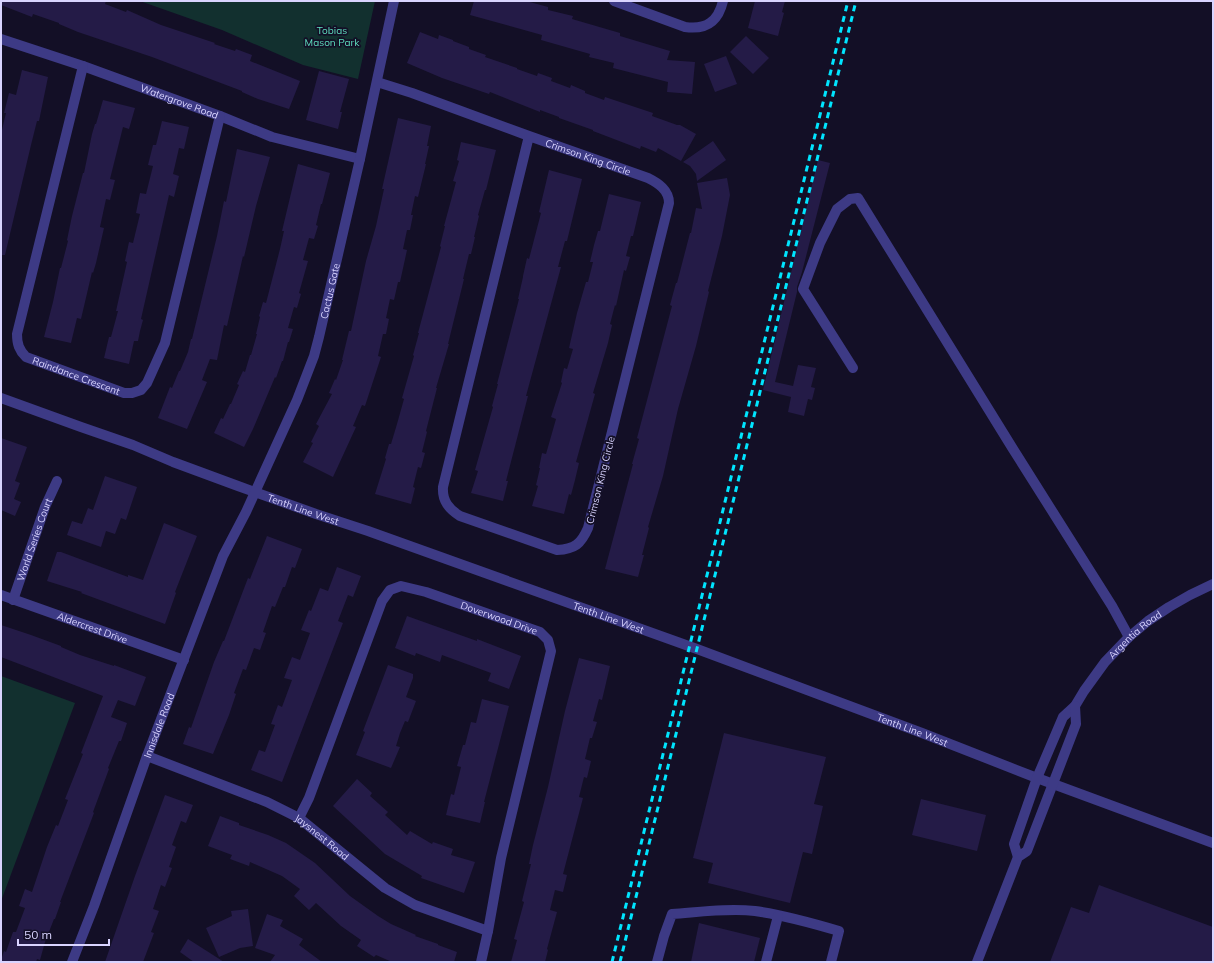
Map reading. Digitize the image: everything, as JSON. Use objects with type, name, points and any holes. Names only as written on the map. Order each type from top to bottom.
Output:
[{"type":"street","name":"Cactus Gate","points":[[255,492],[297,400],[314,356],[360,159],[394,1]]},
{"type":"street","points":[[614,1],[685,27],[696,28],[710,24],[720,11],[723,1]]},
{"type":"street","name":"Watergrove Road","points":[[1,39],[84,66],[272,136],[360,159]]},
{"type":"street","name":"Raindance Crescent","points":[[84,66],[17,334],[17,343],[20,351],[26,357],[34,360],[124,393],[132,393],[140,390],[147,383],[164,343],[220,116]]},
{"type":"street","points":[[376,82],[412,93],[529,136]]},
{"type":"street","name":"Crimson King Circle","points":[[529,136],[648,178],[658,183],[665,190],[669,198],[588,528],[585,536],[578,545],[569,549],[557,550],[460,516],[449,507],[442,494],[529,136]]},
{"type":"street","points":[[852,368],[803,289],[820,244],[837,209],[850,199],[858,198],[1112,606],[1129,637]]},
{"type":"street","name":"Tenth Line West","points":[[1,398],[134,445],[173,462],[255,492],[316,514],[368,530],[668,639],[1213,843]]},
{"type":"street","name":"World Series Court","points":[[13,600],[57,480]]},
{"type":"street","name":"Innisdale Road","points":[[72,962],[94,906],[147,756],[223,556],[255,492]]},
{"type":"street","name":"Argentia Road","points":[[1018,857],[1014,844],[1037,778],[1063,718],[1075,706],[1101,667],[1129,637],[1148,621],[1169,607],[1213,584]]},
{"type":"street","name":"Doverwood Drive","points":[[299,818],[309,798],[382,601],[390,590],[401,586],[426,592],[540,632],[548,640],[551,651],[502,858],[481,962]]},
{"type":"street","name":"Aldercrest Drive","points":[[1,595],[184,660]]},
{"type":"street","name":"Argentia Road","points":[[978,962],[1018,857],[1027,851],[1054,784],[1076,724],[1075,706]]},
{"type":"street","name":"Jaysnest Road","points":[[147,756],[267,802],[299,818],[385,888],[415,905],[488,931]]},
{"type":"street","points":[[657,962],[672,914],[721,910],[755,911],[839,931],[831,962]]},
{"type":"street","points":[[766,962],[778,916]]},
{"type":"green space","name":"Tobias Mason Park","points":[[140,1],[375,1],[358,79],[303,65],[222,30]]},
{"type":"green space","points":[[1,676],[75,703],[1,901]]},
{"type":"building","points":[[1,1],[106,1],[105,4],[126,12],[127,10],[161,25],[235,51],[236,49],[252,55],[250,61],[300,81],[289,109],[258,99],[242,91],[152,57],[78,32],[59,23],[33,14],[32,17],[1,5]]},
{"type":"building","points":[[474,1],[526,1],[548,7],[548,10],[573,16],[572,19],[620,33],[620,36],[670,51],[667,60],[695,62],[692,94],[667,92],[668,82],[613,68],[614,63],[589,57],[590,54],[541,40],[542,35],[470,15]]},
{"type":"building","points":[[755,1],[785,1],[782,12],[784,13],[778,36],[748,28]]},
{"type":"building","points":[[420,32],[438,39],[439,35],[453,40],[469,47],[469,49],[486,55],[485,57],[537,76],[538,73],[552,78],[551,81],[570,88],[571,85],[585,91],[585,93],[604,100],[605,97],[653,113],[652,116],[680,125],[696,134],[681,161],[658,148],[656,152],[641,146],[640,149],[490,92],[489,94],[442,78],[407,63]]},
{"type":"building","points":[[746,36],[769,58],[753,74],[730,52]]},
{"type":"building","points":[[726,56],[737,84],[715,92],[704,64]]},
{"type":"building","points":[[22,70],[48,77],[39,121],[37,121],[5,255],[1,255],[1,134],[9,93],[16,95]]},
{"type":"building","points":[[319,71],[349,79],[340,112],[342,112],[338,129],[306,120]]},
{"type":"building","points":[[103,100],[135,108],[129,129],[123,127],[110,179],[115,180],[110,200],[106,199],[100,227],[104,228],[96,263],[93,273],[92,272],[81,319],[77,318],[71,343],[44,337],[60,268],[68,241],[72,216],[84,173],[92,134]]},
{"type":"building","points":[[398,118],[431,126],[427,146],[429,146],[426,164],[418,197],[415,196],[410,230],[407,230],[403,249],[407,250],[400,282],[398,282],[394,300],[390,299],[386,318],[389,319],[386,334],[383,334],[378,356],[381,357],[365,406],[362,405],[353,426],[356,427],[333,477],[303,462],[313,443],[311,442],[319,426],[316,424],[332,394],[329,393],[335,379],[336,380],[343,360],[349,331],[351,331],[366,261],[376,226],[384,189],[382,189]]},
{"type":"building","points":[[162,121],[189,127],[184,149],[179,148],[173,174],[179,176],[174,197],[169,195],[141,319],[143,320],[138,341],[134,341],[129,364],[104,358],[109,337],[111,337],[118,311],[116,311],[127,262],[125,261],[129,242],[133,243],[140,214],[136,213],[140,193],[146,194],[153,166],[148,165],[153,145],[156,145]]},
{"type":"building","points":[[713,141],[726,160],[697,181],[696,174],[690,166],[683,162]]},
{"type":"building","points":[[461,142],[496,150],[478,215],[475,237],[471,254],[469,254],[449,344],[436,388],[422,452],[425,453],[421,468],[418,467],[411,504],[375,494],[389,444],[391,444],[404,399],[402,398],[414,356],[418,333],[441,247],[444,226],[456,182],[453,181],[459,161],[457,160]]},
{"type":"building","points":[[237,149],[270,157],[256,206],[244,257],[243,256],[227,326],[224,325],[217,360],[210,359],[202,380],[207,382],[187,429],[158,418],[170,387],[172,388],[180,371],[192,339],[224,201],[226,202]]},
{"type":"building","points":[[818,160],[830,163],[797,287],[775,382],[793,386],[798,365],[816,368],[811,387],[815,388],[812,400],[808,399],[804,416],[788,412],[791,397],[763,390]]},
{"type":"building","points":[[298,164],[330,173],[321,204],[316,225],[318,226],[314,239],[309,238],[303,260],[308,261],[299,293],[301,294],[297,308],[294,307],[288,328],[293,329],[289,342],[276,378],[275,377],[244,447],[214,433],[221,418],[223,419],[231,404],[239,385],[237,384],[243,371],[245,372],[251,355],[257,334],[259,316],[263,302],[266,303],[280,249],[284,231],[282,231]]},
{"type":"building","points":[[549,170],[582,179],[567,241],[565,241],[558,267],[561,267],[526,396],[528,396],[506,481],[508,481],[503,501],[471,493],[478,471],[475,470],[493,407],[497,384],[519,299],[527,258],[529,259],[541,213],[539,212]]},
{"type":"building","points":[[727,178],[730,195],[722,236],[696,346],[678,409],[663,476],[648,527],[642,555],[644,555],[638,577],[605,569],[633,464],[639,439],[637,438],[672,306],[670,305],[691,233],[696,208],[702,209],[697,183]]},
{"type":"building","points":[[609,194],[641,202],[633,236],[631,236],[626,256],[630,257],[626,271],[624,270],[616,306],[615,305],[610,324],[612,325],[608,343],[593,393],[595,394],[576,462],[579,463],[575,480],[571,495],[569,494],[564,514],[532,506],[538,486],[536,485],[542,453],[546,454],[556,419],[551,417],[562,383],[564,368],[567,369],[573,349],[569,348],[577,313],[586,282],[588,282],[593,262],[590,262],[594,245],[598,231],[600,231]]},
{"type":"building","points":[[1,438],[27,447],[15,481],[20,483],[14,499],[21,502],[15,516],[1,510]]},
{"type":"building","points":[[105,476],[137,487],[126,520],[121,518],[115,534],[106,531],[101,547],[67,535],[72,521],[82,524],[88,508],[93,510]]},
{"type":"building","points":[[164,523],[197,536],[175,592],[176,593],[165,624],[81,593],[82,592],[47,581],[57,552],[61,552],[128,577],[128,575],[143,580]]},
{"type":"building","points":[[267,536],[302,549],[295,568],[292,567],[285,587],[283,587],[275,607],[272,606],[263,632],[266,633],[260,650],[254,648],[246,670],[243,669],[234,693],[236,694],[229,715],[213,754],[183,744],[189,727],[191,728],[214,662],[224,641],[248,578],[250,579]]},
{"type":"building","points":[[337,567],[361,576],[353,597],[348,595],[338,621],[343,623],[282,782],[251,770],[259,750],[265,752],[275,725],[271,724],[278,705],[282,707],[292,680],[284,678],[292,657],[300,660],[310,633],[301,630],[309,610],[311,611],[320,588],[328,591]]},
{"type":"building","points":[[407,616],[477,641],[477,639],[521,656],[509,689],[488,681],[491,673],[442,655],[440,662],[416,653],[415,656],[395,648]]},
{"type":"building","points":[[1,625],[61,646],[80,655],[114,665],[146,677],[135,706],[118,700],[111,717],[127,723],[121,741],[119,741],[108,768],[109,769],[93,812],[94,813],[45,942],[40,960],[37,959],[36,962],[1,962],[1,960],[4,951],[6,952],[13,932],[16,932],[25,908],[19,906],[25,889],[32,892],[47,847],[56,825],[58,826],[68,800],[65,799],[83,754],[81,753],[103,696],[1,657]]},
{"type":"building","points":[[579,658],[610,666],[602,700],[599,699],[593,721],[597,722],[592,738],[590,738],[585,759],[591,761],[587,778],[584,777],[579,797],[583,798],[563,874],[567,875],[563,892],[555,890],[550,910],[557,912],[545,962],[511,962],[517,940],[514,939],[524,902],[522,901],[531,864],[529,864],[533,845]]},
{"type":"building","points":[[388,665],[413,674],[406,697],[416,701],[408,722],[405,721],[400,733],[396,746],[400,747],[391,768],[356,755],[365,732],[363,731]]},
{"type":"building","points":[[482,699],[509,706],[480,823],[446,815],[451,794],[454,795],[461,767],[457,766],[463,745],[465,745],[471,722],[476,723]]},
{"type":"building","points":[[724,733],[826,757],[814,804],[823,806],[812,854],[803,852],[790,903],[708,883],[713,863],[693,858]]},
{"type":"building","points":[[357,779],[372,793],[370,796],[388,812],[385,815],[407,835],[410,831],[432,844],[433,842],[453,849],[451,855],[475,862],[464,893],[421,878],[422,876],[385,854],[333,806]]},
{"type":"building","points":[[165,795],[193,805],[186,823],[181,821],[172,845],[176,847],[169,867],[172,868],[165,887],[161,885],[153,909],[159,911],[151,932],[154,933],[143,962],[105,962],[135,876]]},
{"type":"building","points":[[921,799],[986,815],[977,851],[912,835]]},
{"type":"building","points":[[220,816],[286,843],[315,863],[350,896],[378,916],[391,924],[416,935],[415,936],[457,952],[454,962],[392,962],[376,955],[374,957],[357,946],[361,940],[341,926],[316,903],[309,910],[294,896],[300,889],[282,876],[250,862],[249,866],[230,859],[232,855],[208,846]]},
{"type":"building","points":[[1099,885],[1213,927],[1213,962],[1050,962],[1071,907],[1089,913]]},
{"type":"building","points":[[248,909],[253,946],[240,948],[219,957],[206,928],[232,916],[231,911]]},
{"type":"building","points":[[267,914],[283,920],[280,926],[303,939],[299,945],[322,962],[270,962],[275,955],[255,948]]},
{"type":"building","points":[[699,923],[760,938],[754,962],[691,962]]},
{"type":"building","points":[[188,939],[224,962],[194,962],[180,952]]},
{"type":"railway","points":[[612,962],[848,1]]},
{"type":"railway","points":[[620,962],[856,1]]}]
